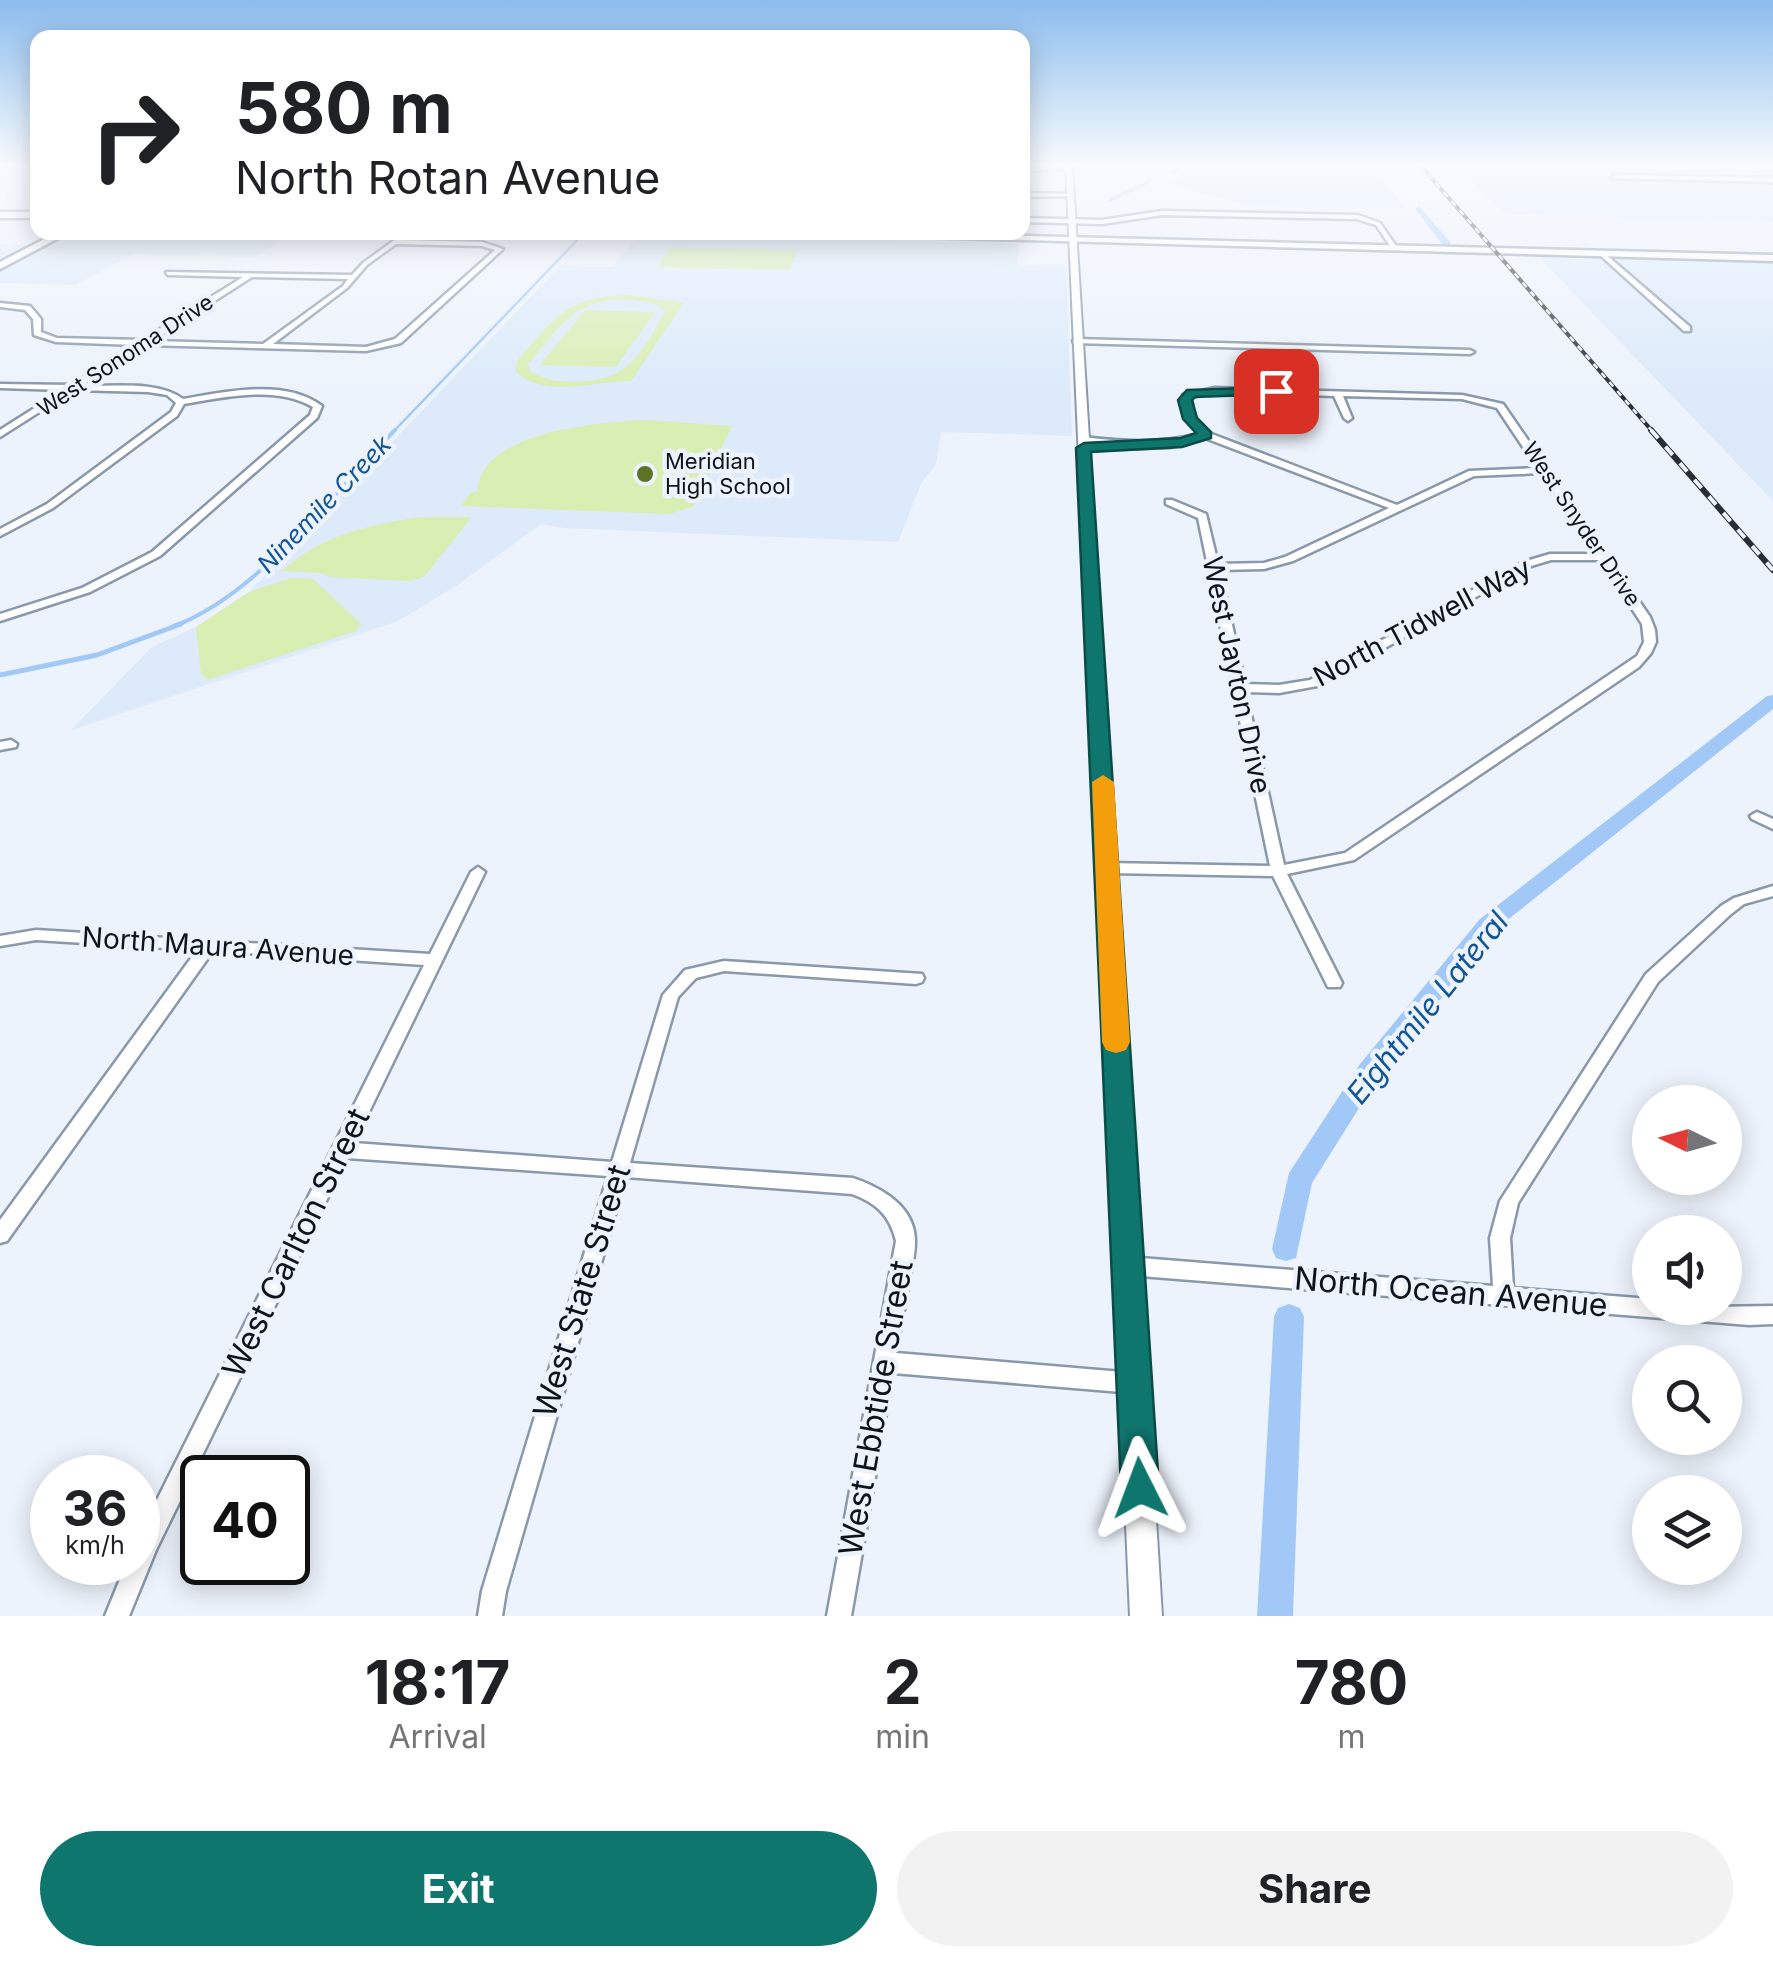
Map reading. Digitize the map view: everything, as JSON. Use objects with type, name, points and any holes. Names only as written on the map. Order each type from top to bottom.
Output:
[{"type":"main road","points":[[0,266],[50,240]]},
{"type":"main road","points":[[1057,240],[1773,258]]},
{"type":"street","points":[[1389,240],[1395,249]]},
{"type":"street","points":[[1074,241],[1146,1616]]},
{"type":"street","points":[[0,305],[27,308],[37,319],[37,334],[47,338],[143,343],[264,346],[378,347],[398,341],[498,252],[497,246],[396,242],[264,346]]},
{"type":"street","points":[[1602,254],[1687,329]]},
{"type":"street","points":[[168,273],[354,277]]},
{"type":"street","name":"West Sonoma Drive","points":[[0,434],[250,274]]},
{"type":"street","points":[[1248,330],[1254,346]]},
{"type":"street","points":[[1077,341],[1470,352]]},
{"type":"street","points":[[0,386],[160,391],[181,402],[240,394],[286,395],[315,402],[318,410],[156,554],[86,590],[0,618]]},
{"type":"street","points":[[1397,508],[1206,435],[1190,419],[1185,400],[1192,392],[1337,393],[1490,401]]},
{"type":"street","points":[[1337,393],[1348,418]]},
{"type":"street","name":"West Snyder Drive","points":[[1490,401],[1500,406],[1546,470],[1649,625],[1651,642],[1643,657]]},
{"type":"street","points":[[0,533],[50,506],[174,414],[181,402]]},
{"type":"street","points":[[1083,444],[1170,444],[1206,435]]},
{"type":"street","points":[[1215,567],[1278,563],[1472,472],[1546,470]]},
{"type":"street","name":"West Jayton Drive","points":[[1169,502],[1203,516],[1278,871],[1334,983]]},
{"type":"street","name":"North Tidwell Way","points":[[1240,688],[1279,689],[1313,683],[1527,564],[1565,556],[1604,557]]},
{"type":"street","points":[[1108,868],[1278,871],[1328,864],[1368,847],[1643,657]]},
{"type":"street","points":[[1757,816],[1773,825]]},
{"type":"street","name":"West Carlton Street","points":[[117,1616],[148,1542],[478,872]]},
{"type":"street","points":[[1504,1296],[1500,1238],[1509,1202],[1652,978],[1726,910],[1739,901],[1773,891]]},
{"type":"street","name":"North Maura Avenue","points":[[0,940],[36,935],[436,960]]},
{"type":"street","points":[[0,1236],[209,945]]},
{"type":"street","name":"West State Street","points":[[490,1616],[494,1590],[671,995],[691,974],[724,966],[916,978]]},
{"type":"street","points":[[343,1150],[619,1168]]},
{"type":"street","name":"West Ebbtide Street","points":[[619,1168],[853,1186],[888,1204],[902,1220],[906,1241],[839,1616]]},
{"type":"street","name":"North Ocean Avenue","points":[[1128,1266],[1749,1316],[1773,1314]]},
{"type":"street","points":[[883,1362],[1135,1383]]},
{"type":"shaded area","points":[[67,240],[281,240],[255,257],[132,254],[76,285],[0,283],[0,244],[56,246]]},
{"type":"shaded area","name":"Meridian High School","points":[[635,240],[1019,244],[1018,265],[1066,266],[1072,436],[941,432],[936,464],[921,484],[898,542],[541,524],[459,584],[398,621],[71,730],[152,647],[196,627],[249,592],[560,266],[612,267]]},
{"type":"shaded area","points":[[1539,257],[1773,263],[1773,501],[1606,327]]},
{"type":"green space","points":[[670,247],[797,250],[790,270],[657,267]]},
{"type":"green space","points":[[628,295],[684,303],[631,381],[556,387],[527,380],[515,371],[517,361],[564,312],[607,297]],"holes":[[[623,299],[654,303],[665,311],[641,351],[622,370],[601,379],[575,382],[550,379],[529,370],[529,363],[579,311]]]},
{"type":"green space","points":[[585,310],[655,312],[616,367],[540,365]]},
{"type":"green space","points":[[646,420],[732,426],[694,506],[670,514],[461,506],[470,493],[478,491],[484,471],[498,455],[520,443],[574,428]]},
{"type":"green space","points":[[422,517],[472,517],[424,577],[410,581],[282,571],[313,548],[348,533]]},
{"type":"green space","points":[[292,578],[313,579],[361,624],[356,631],[207,680],[201,673],[196,627],[249,592]]},
{"type":"waterway","name":"Ninemile Creek","points":[[393,432],[577,240]]},
{"type":"waterway","points":[[1444,240],[1447,244]]},
{"type":"waterway","name":"Ninemile Creek","points":[[174,626],[205,612],[264,567],[395,430]]},
{"type":"waterway","name":"Ninemile Creek","points":[[0,675],[97,655],[181,624]]},
{"type":"waterway","name":"Eightmile Lateral","points":[[1286,1249],[1299,1181],[1369,1071],[1488,924],[1773,700]]},
{"type":"waterway","name":"Eightmile Lateral","points":[[1275,1616],[1289,1317]]},
{"type":"railway","points":[[1486,240],[1653,432]]},
{"type":"railway","points":[[1651,430],[1773,570]]},
{"type":"slow traffic","points":[[1103,782],[1116,1042]]},
{"type":"place","name":"Meridian High School","points":[[645,474]]},
{"type":"route","points":[[1140,1488],[1084,448],[1170,444],[1206,435],[1190,419],[1185,400],[1192,392],[1276,391]]}]
